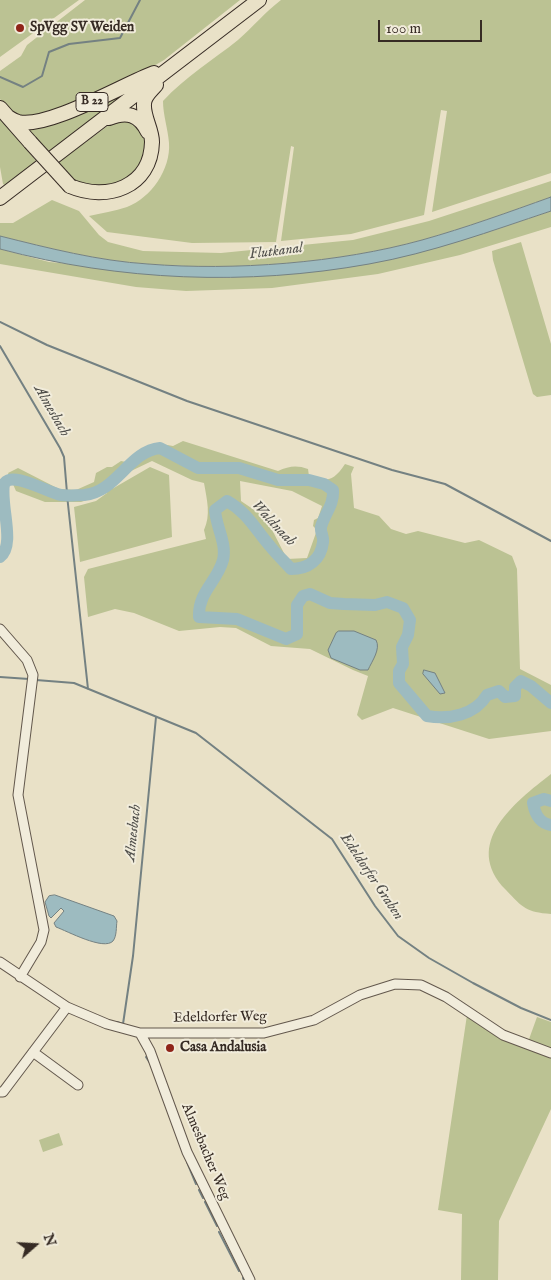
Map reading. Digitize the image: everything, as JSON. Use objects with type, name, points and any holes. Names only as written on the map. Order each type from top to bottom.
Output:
[{"type":"main road","name":"B 22","points":[[0,198],[259,0]]},
{"type":"main road","name":"B 22","points":[[4,113],[18,122],[29,122],[54,116],[173,66]]},
{"type":"main road","points":[[4,113],[70,186],[91,194],[105,194],[124,187],[142,172],[151,150],[152,139],[144,105],[145,97],[173,66]]},
{"type":"main road","points":[[92,127],[120,114],[129,113],[144,123],[152,139]]},
{"type":"street","points":[[0,629],[27,660],[33,679],[18,795],[44,930],[41,942],[20,977]]},
{"type":"street","name":"Edeldorfer Weg","points":[[0,962],[67,1007],[107,1024],[140,1033],[264,1033],[314,1020],[360,995],[395,984],[421,985],[446,997],[503,1035],[551,1053]]},
{"type":"street","points":[[0,1092],[4,1092],[67,1007]]},
{"type":"street","name":"Almesbacher Weg","points":[[140,1033],[150,1051],[187,1152],[250,1280]]},
{"type":"street","points":[[33,1052],[78,1085]]},
{"type":"green space","name":"SpVgg SV Weiden","points":[[0,0],[79,0],[0,57]]},
{"type":"green space","points":[[85,0],[240,0],[164,60],[126,82],[83,102],[28,119],[11,113],[0,99],[0,71],[21,56],[27,45]]},
{"type":"green space","points":[[281,0],[551,0],[551,173],[432,212],[447,111],[441,110],[424,215],[351,234],[281,241],[294,147],[291,146],[276,242],[192,243],[107,232],[89,216],[136,203],[158,181],[167,163],[169,143],[163,101],[190,76],[238,40]]},
{"type":"green space","points":[[137,85],[47,154],[28,132],[27,128]]},
{"type":"green space","points":[[0,117],[37,162],[6,186],[3,184],[0,167]]},
{"type":"green space","points":[[133,119],[146,133],[146,144],[140,163],[128,179],[120,184],[99,188],[85,187],[72,179],[56,164],[113,122]]},
{"type":"green space","points":[[551,181],[551,197],[487,220],[390,248],[322,260],[251,266],[181,266],[111,260],[0,236],[0,223],[13,223],[52,200],[79,211],[99,235],[108,242],[143,251],[221,253],[353,240],[429,221]]},
{"type":"green space","points":[[551,211],[551,227],[460,255],[378,274],[272,288],[186,291],[136,287],[0,264],[0,249],[49,262],[227,278],[492,231]]},
{"type":"green space","points":[[521,242],[551,344],[551,395],[537,397],[533,394],[493,260],[492,251]]},
{"type":"green space","points":[[183,441],[278,471],[286,468],[300,467],[308,469],[309,476],[307,478],[314,479],[329,479],[337,474],[345,464],[354,467],[351,474],[354,508],[379,516],[391,529],[406,534],[418,531],[465,543],[479,540],[512,556],[517,569],[520,669],[551,685],[551,731],[489,739],[393,708],[362,720],[357,715],[368,676],[310,649],[271,646],[236,628],[220,627],[179,631],[134,613],[115,609],[88,617],[84,577],[88,569],[206,539],[204,530],[208,507],[204,483],[192,480],[152,461],[131,471],[112,489],[150,467],[169,475],[172,537],[80,562],[74,507],[96,501],[107,493],[81,502],[45,502],[16,491],[8,473],[18,468],[59,489],[76,490],[94,482],[96,473],[107,467],[112,467],[121,461],[126,462],[156,443],[173,446]],"holes":[[[240,481],[292,491],[322,506],[318,518],[314,520],[313,526],[317,530],[307,558],[287,559],[266,518],[241,501]]]},
{"type":"green space","points":[[551,774],[551,914],[530,910],[517,901],[506,890],[494,873],[489,856],[491,840],[498,825],[522,797]]},
{"type":"green space","points":[[467,1015],[528,1042],[537,1017],[551,1022],[551,1109],[499,1221],[498,1280],[461,1280],[462,1214],[438,1210]]},
{"type":"green space","points":[[59,1133],[63,1145],[43,1152],[39,1140]]},
{"type":"water","points":[[551,197],[551,211],[483,234],[438,248],[392,259],[323,271],[230,277],[137,274],[45,260],[0,249],[0,236],[111,260],[181,266],[251,266],[322,260],[390,248],[422,240]]},
{"type":"water","points":[[339,631],[354,631],[376,640],[377,651],[368,670],[360,670],[331,658],[328,650],[336,633]]},
{"type":"water","points":[[424,670],[435,673],[445,693],[440,694],[423,674]]},
{"type":"water","points":[[55,895],[114,916],[117,921],[116,934],[113,941],[102,944],[76,936],[56,927],[54,923],[64,911],[61,908],[51,918],[45,902],[49,896]]},
{"type":"waterway","points":[[0,77],[23,87],[42,76],[49,52],[69,44],[120,38],[140,0]]},
{"type":"waterway","points":[[0,322],[47,345],[187,401],[392,470],[445,484],[551,541]]},
{"type":"waterway","name":"Almesbach","points":[[0,346],[60,448],[64,457],[67,493]]},
{"type":"waterway","name":"Waldnaab","points":[[0,557],[5,551],[7,543],[3,493],[4,484],[8,480],[31,483],[61,495],[84,495],[105,487],[140,456],[160,448],[198,468],[239,468],[278,480],[309,480],[324,484],[333,490],[331,505],[321,527],[323,542],[320,554],[308,565],[291,569],[272,549],[246,516],[227,501],[215,510],[224,547],[223,560],[217,575],[201,601],[199,617],[237,619],[286,639],[297,634],[297,605],[303,596],[310,594],[330,603],[375,605],[387,602],[403,608],[410,620],[408,635],[402,647],[403,664],[399,671],[399,683],[427,716],[444,717],[461,714],[476,707],[487,695],[499,691],[505,697],[515,696],[515,687],[521,681],[531,686],[551,703]]},
{"type":"waterway","name":"Almesbach","points":[[67,495],[88,689]]},
{"type":"waterway","name":"Almesbach","points":[[0,677],[29,679]]},
{"type":"waterway","name":"Edeldorfer Graben","points":[[36,680],[74,683],[196,733],[332,839],[375,906],[398,936],[429,958],[473,983],[521,1008],[551,1020]]},
{"type":"waterway","name":"Almesbach","points":[[117,1022],[123,1024],[133,956],[156,717]]},
{"type":"waterway","name":"Waldnaab","points":[[551,801],[544,799],[533,803],[538,817],[543,822],[551,825]]},
{"type":"waterway","name":"Almesbach","points":[[146,1057],[150,1063]]},
{"type":"waterway","name":"Almesbach","points":[[187,1162],[196,1184]]},
{"type":"waterway","name":"Almesbach","points":[[199,1190],[203,1198]]},
{"type":"waterway","name":"Almesbach","points":[[205,1202],[217,1226]]},
{"type":"waterway","name":"Almesbach","points":[[219,1232],[239,1271]]},
{"type":"place","name":"SpVgg SV Weiden","points":[[20,28]]},
{"type":"place","name":"Casa Andalusia","points":[[170,1048]]},
{"type":"water label","name":"Flutkanal","points":[[276,252]]}]
